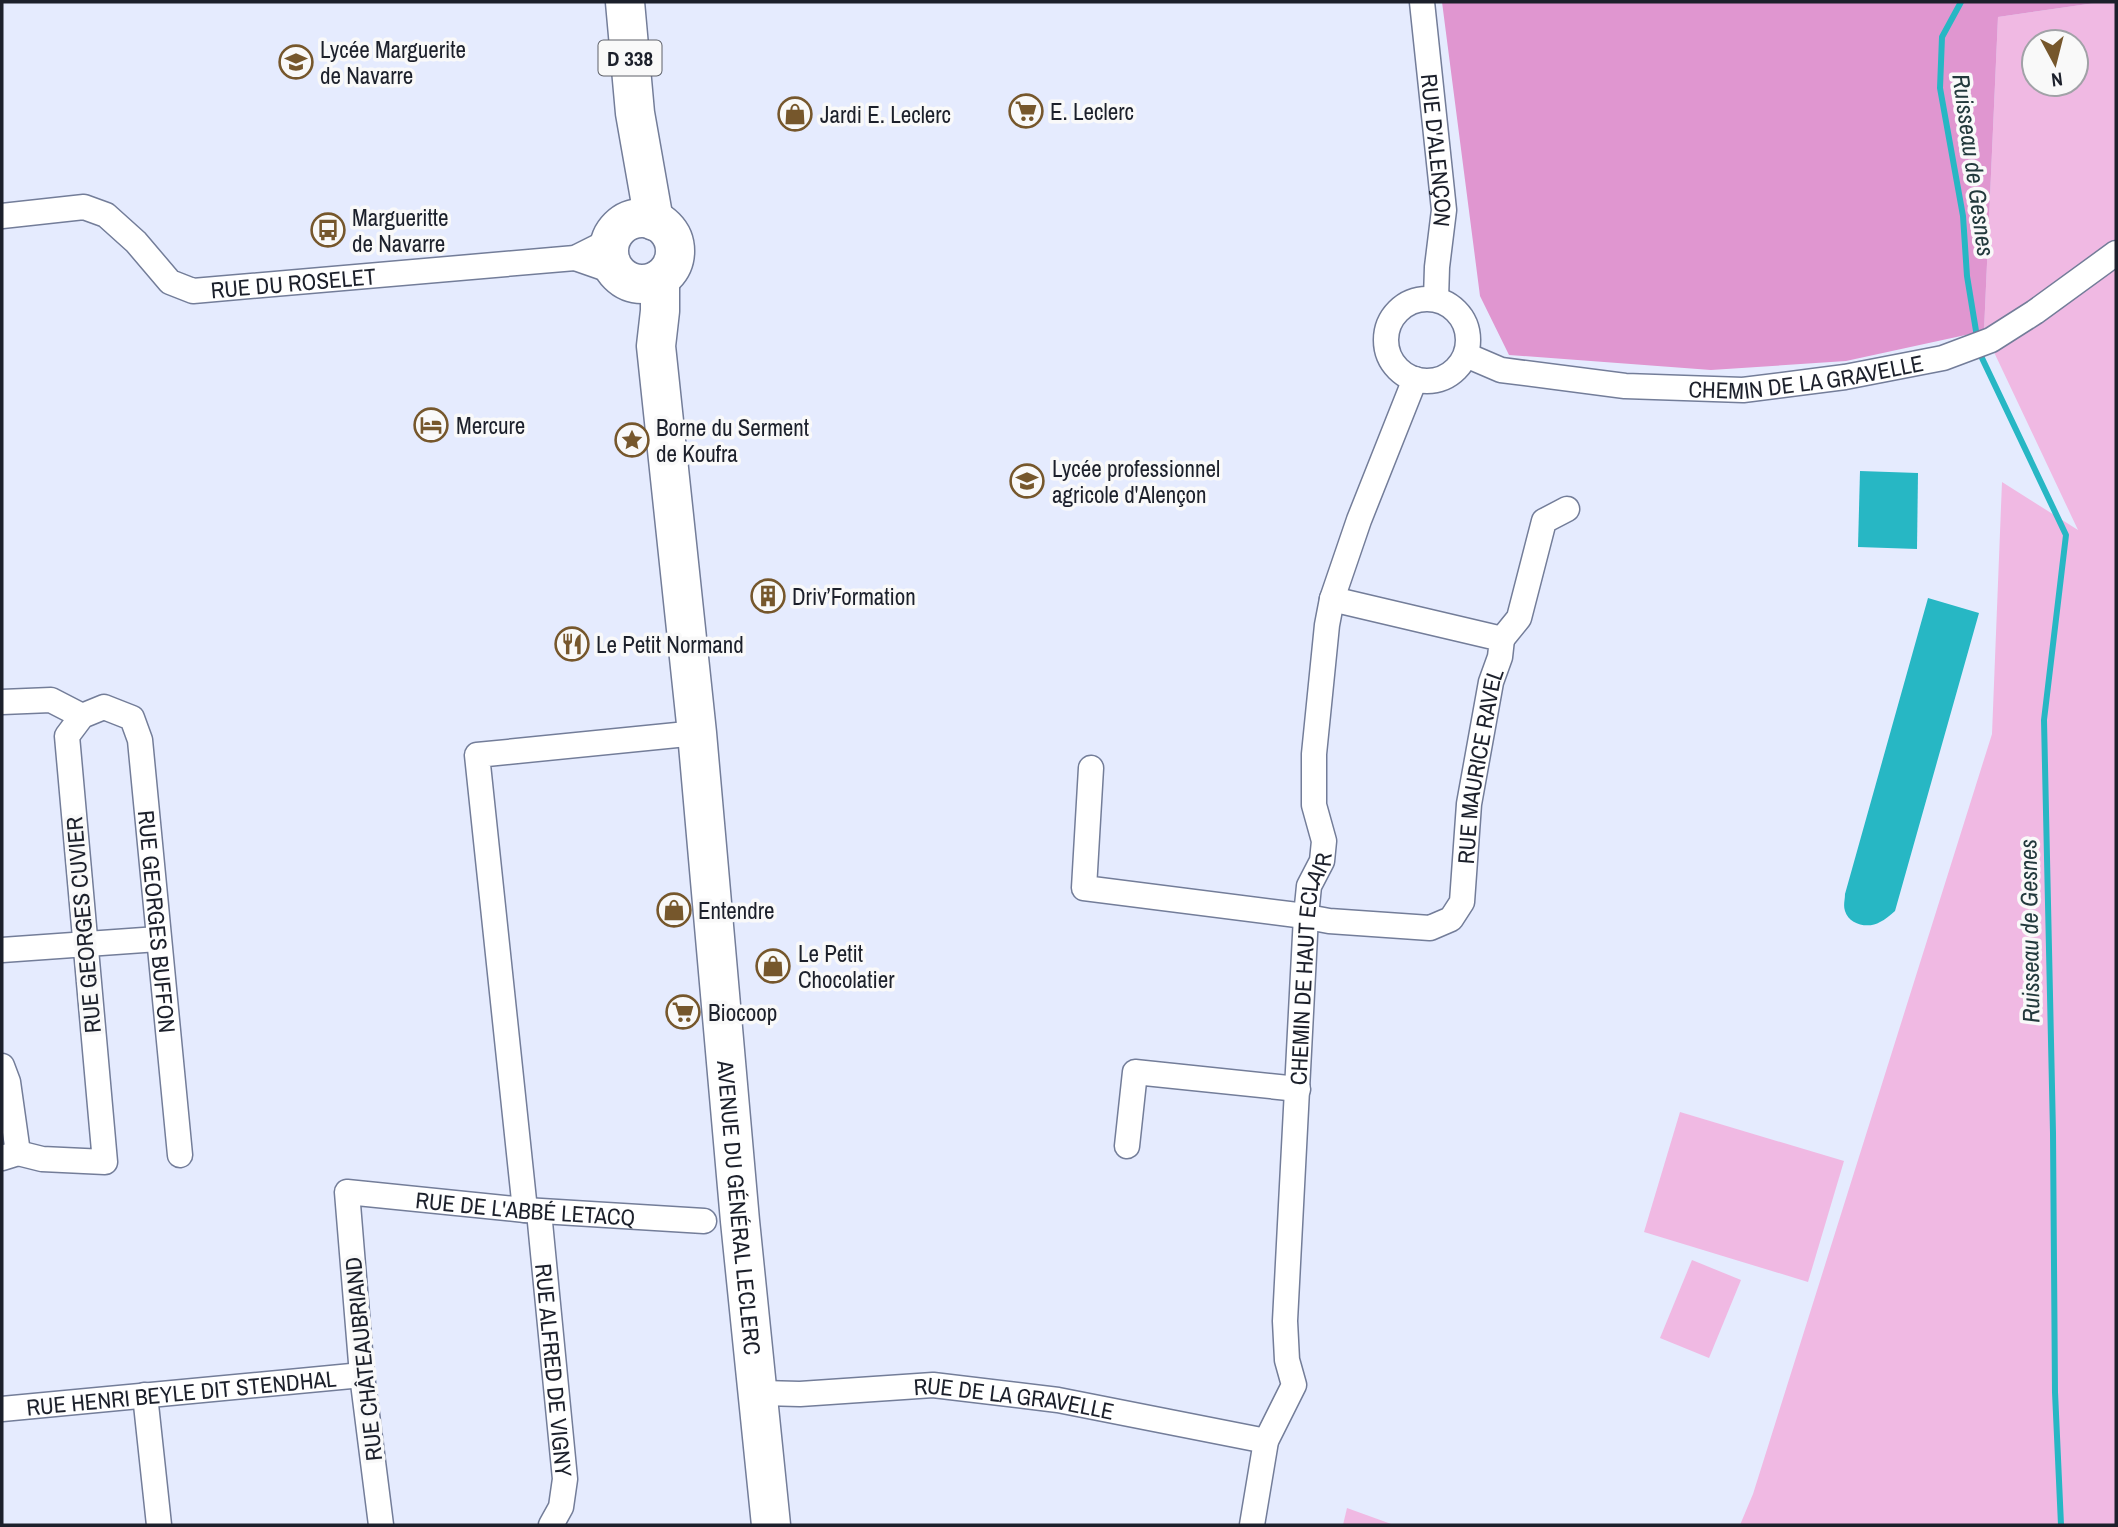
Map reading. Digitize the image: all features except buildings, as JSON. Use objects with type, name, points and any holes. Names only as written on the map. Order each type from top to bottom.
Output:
[{"type":"main road","name":"D 338","points":[[625,2],[635,113],[633,253]]},
{"type":"main road","name":"AVENUE DU GÉNÉRAL LECLERC","points":[[633,253],[660,311],[656,346],[697,733],[740,1221],[771,1525]]},
{"type":"street","name":"RUE D'ALENÇON","points":[[1422,2],[1444,211],[1436,299]]},
{"type":"street","name":"RUE DU ROSELET","points":[[2,216],[84,206],[106,215],[136,242],[170,282],[193,291],[633,253]]},
{"type":"street","name":"CHEMIN DE LA GRAVELLE","points":[[1466,355],[1501,370],[1625,386],[1742,390],[1845,377],[1943,358],[1991,340],[2035,312],[2116,253]]},
{"type":"street","points":[[1436,299],[1457,310],[1464,320],[1469,344],[1466,355],[1460,366],[1439,380],[1415,379],[1403,374],[1394,365],[1385,342],[1387,329],[1400,308],[1410,301],[1436,299]]},
{"type":"street","name":"CHEMIN DE HAUT ECLAIR","points":[[1252,1525],[1266,1441],[1294,1385],[1287,1360],[1285,1321],[1306,916],[1309,886],[1322,861],[1324,841],[1314,805],[1314,754],[1327,625],[1332,600],[1359,520],[1415,379]]},
{"type":"street","points":[[1502,639],[1519,618],[1544,522],[1567,509]]},
{"type":"street","name":"RUE MAURICE RAVEL","points":[[1091,768],[1084,888],[1362,924],[1430,928],[1451,919],[1462,902],[1469,804],[1491,682],[1500,657],[1502,639],[1332,600]]},
{"type":"street","name":"RUE GEORGES BUFFON","points":[[2,702],[51,700],[93,712],[132,718],[140,740],[180,1155]]},
{"type":"street","name":"RUE GEORGES CUVIER","points":[[10,1156],[105,1163],[67,736],[93,712]]},
{"type":"street","name":"RUE ALFRED DE VIGNY","points":[[551,1525],[561,1507],[565,1479],[477,755],[697,733]]},
{"type":"street","points":[[2,950],[158,939]]},
{"type":"street","points":[[2,1066],[8,1082],[10,1156]]},
{"type":"street","points":[[1127,1146],[1135,1072],[1298,1089]]},
{"type":"street","name":"RUE DE L'ABBÉ LETACQ","points":[[347,1192],[532,1211],[704,1222]]},
{"type":"street","name":"RUE CHÂTEAUBRIAND","points":[[347,1192],[362,1375],[381,1525]]},
{"type":"street","name":"RUE HENRI BEYLE DIT STENDHAL","points":[[2,1409],[362,1375]]},
{"type":"street","name":"RUE DE LA GRAVELLE","points":[[758,1393],[800,1394],[933,1385],[1058,1400],[1266,1441]]},
{"type":"street","points":[[145,1395],[159,1525]]},
{"type":"shaded area","points":[[1442,2],[2102,2],[1998,17],[1984,331],[1846,361],[1711,370],[1509,355],[1480,296]]},
{"type":"shaded area","points":[[2116,2],[2116,1525],[1740,1525],[1753,1494],[1992,734],[2002,482],[2078,530],[1984,331],[1998,17]]},
{"type":"shaded area","points":[[1680,1112],[1844,1161],[1808,1282],[1644,1232]]},
{"type":"shaded area","points":[[1692,1260],[1741,1280],[1709,1358],[1660,1338]]},
{"type":"shaded area","points":[[1347,1508],[1394,1525],[1343,1525]]},
{"type":"water","points":[[1860,471],[1918,473],[1917,549],[1858,547]]},
{"type":"water","points":[[1928,598],[1979,613],[1895,911],[1876,924],[1860,924],[1847,916],[1844,907],[1845,894]]},
{"type":"waterway","name":"Ruisseau de Gesnes","points":[[1961,2],[1942,37],[1940,88],[1963,216],[1967,276],[1977,337]]},
{"type":"waterway","name":"Ruisseau de Gesnes","points":[[1981,356],[2066,535],[2044,720],[2053,1133],[2055,1392],[2061,1525]]},
{"type":"place","name":"Lycée Marguerite de Navarre","points":[[296,62]]},
{"type":"place","name":"E. Leclerc","points":[[1026,111]]},
{"type":"place","name":"Jardi E. Leclerc","points":[[795,114]]},
{"type":"place","name":"Margueritte de Navarre","points":[[328,230]]},
{"type":"place","name":"Mercure","points":[[431,425]]},
{"type":"place","name":"Borne du Serment de Koufra","points":[[632,440]]},
{"type":"place","name":"Lycée professionnel agricole d'Alençon","points":[[1027,481]]},
{"type":"place","name":"Driv’Formation","points":[[768,596]]},
{"type":"place","name":"Le Petit Normand","points":[[572,644]]},
{"type":"place","name":"Entendre","points":[[674,910]]},
{"type":"place","name":"Le Petit Chocolatier","points":[[773,966]]},
{"type":"place","name":"Biocoop","points":[[683,1012]]}]
